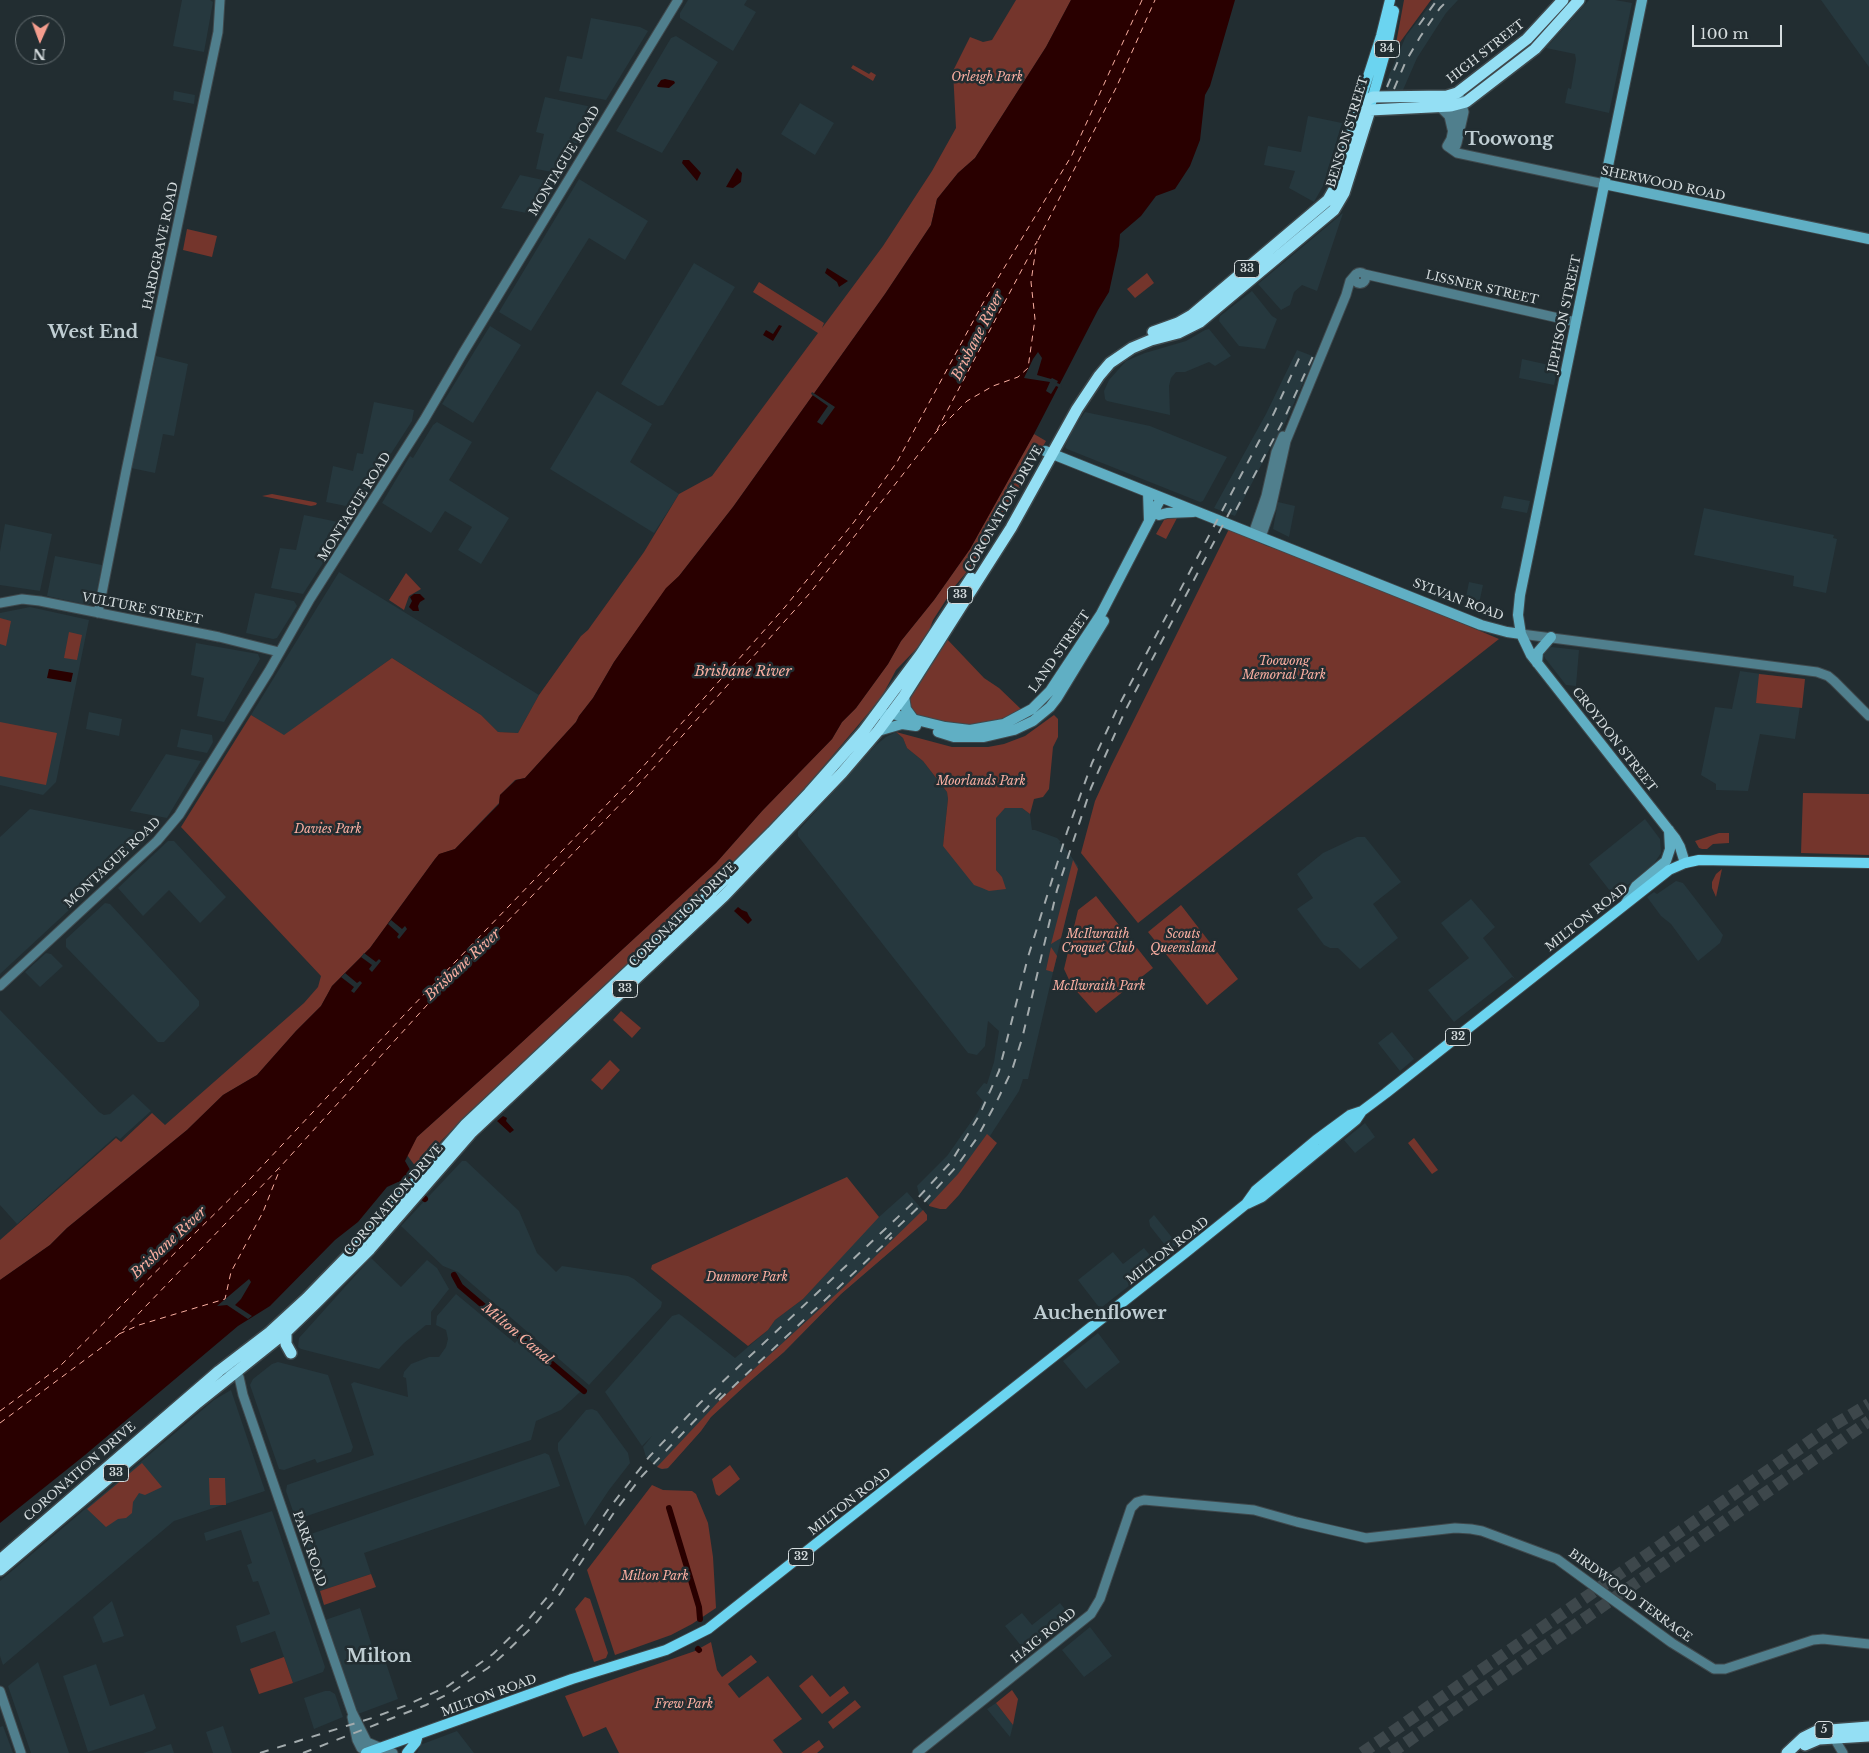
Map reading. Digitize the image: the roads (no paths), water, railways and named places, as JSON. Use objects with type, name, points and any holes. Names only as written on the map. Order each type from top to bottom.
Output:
[{"type":"highway","name":"HIGH STREET","points":[[1367,102],[1414,97],[1457,99],[1527,39],[1563,0]]},
{"type":"highway","points":[[1367,102],[1383,108],[1440,107],[1457,99],[1478,94],[1535,49],[1580,0]]},
{"type":"highway","name":"BENSON STREET","points":[[1307,227],[1335,190],[1367,102]]},
{"type":"highway","name":"CORONATION DRIVE","points":[[0,1570],[222,1381],[286,1332],[340,1280],[421,1183],[474,1130],[724,896],[813,804],[878,732],[904,696],[1008,534],[1049,452],[1062,418],[1098,366],[1113,352],[1132,339],[1169,327],[1192,315],[1307,227]]},
{"type":"highway","name":"CORONATION DRIVE","points":[[421,1183],[465,1125],[742,862],[809,793],[863,732],[921,654],[989,551],[1049,452]]},
{"type":"highway","name":"CORONATION DRIVE","points":[[0,1560],[219,1371],[270,1332],[404,1202]]},
{"type":"highway","points":[[286,1332],[286,1344],[291,1354]]},
{"type":"highway","name":"5","points":[[1787,1753],[1803,1738],[1816,1731],[1869,1727]]},
{"type":"highway","name":"5","points":[[1795,1753],[1812,1741],[1869,1736]]},
{"type":"main road","name":"BENSON STREET","points":[[1367,102],[1390,0]]},
{"type":"main road","name":"BENSON STREET","points":[[1367,102],[1386,50],[1396,0]]},
{"type":"main road","name":"JEPHSON STREET","points":[[1521,634],[1518,615],[1520,595],[1642,0]]},
{"type":"main road","name":"SHERWOOD ROAD","points":[[1604,184],[1869,239]]},
{"type":"main road","name":"SYLVAN ROAD","points":[[1049,452],[1481,625],[1521,634]]},
{"type":"main road","points":[[1148,492],[1149,522]]},
{"type":"main road","name":"LAND STREET","points":[[878,732],[896,725],[906,724],[954,737],[984,738],[1014,730],[1033,721],[1043,713],[1050,707],[1064,688],[1107,616],[1160,515],[1164,499]]},
{"type":"main road","name":"LAND STREET","points":[[892,714],[956,730],[978,730],[996,727],[1012,721],[1032,709],[1050,691],[1101,614],[1149,522],[1164,499]]},
{"type":"main road","points":[[1160,515],[1195,512]]},
{"type":"main road","name":"CROYDON STREET","points":[[1521,634],[1526,648],[1537,663],[1680,845],[1686,863]]},
{"type":"main road","points":[[1537,663],[1538,652],[1551,637]]},
{"type":"main road","points":[[904,696],[906,709],[914,720]]},
{"type":"main road","points":[[863,732],[884,715],[892,714]]},
{"type":"main road","points":[[1626,903],[1636,886],[1662,865],[1669,856],[1670,840],[1668,830]]},
{"type":"main road","name":"MILTON ROAD","points":[[367,1753],[572,1679],[666,1650],[708,1629],[1246,1204],[1262,1197],[1356,1120],[1362,1111],[1669,870],[1686,863],[1712,860],[1869,863]]},
{"type":"main road","points":[[408,1753],[416,1742],[418,1735]]},
{"type":"street","name":"HARDGRAVE ROAD","points":[[218,32],[220,0]]},
{"type":"street","name":"HARDGRAVE ROAD","points":[[98,613],[124,480],[226,0]]},
{"type":"street","name":"MONTAGUE ROAD","points":[[0,986],[151,847],[174,822],[424,420],[466,347],[678,0]]},
{"type":"street","points":[[1450,148],[1457,99]]},
{"type":"street","points":[[1450,148],[1457,143],[1464,114],[1457,99]]},
{"type":"street","points":[[1440,107],[1450,118],[1453,134]]},
{"type":"street","name":"SHERWOOD ROAD","points":[[1450,148],[1463,155],[1604,184]]},
{"type":"street","name":"LISSNER STREET","points":[[1257,535],[1269,516],[1277,450],[1298,410],[1346,295],[1350,281],[1361,278],[1382,279],[1576,322]]},
{"type":"street","name":"VULTURE STREET","points":[[0,603],[26,599],[219,637],[278,652]]},
{"type":"street","name":"SYLVAN ROAD","points":[[1521,634],[1817,672],[1834,680],[1869,716]]},
{"type":"street","points":[[209,1381],[226,1372],[234,1372]]},
{"type":"street","name":"PARK ROAD","points":[[234,1372],[239,1377],[243,1395],[352,1712],[365,1740],[370,1744],[393,1753]]},
{"type":"street","points":[[222,1381],[232,1384],[243,1395]]},
{"type":"street","name":"BIRDWOOD TERRACE","points":[[1137,1502],[1147,1500],[1254,1510],[1366,1538],[1464,1528],[1482,1531],[1557,1559],[1672,1643],[1714,1670],[1725,1669],[1813,1640],[1823,1639],[1869,1644]]},
{"type":"street","name":"HAIG ROAD","points":[[917,1753],[1091,1614],[1100,1598],[1131,1508],[1137,1502]]},
{"type":"street","points":[[0,1691],[21,1753]]},
{"type":"street","name":"PARK ROAD","points":[[352,1712],[352,1723],[357,1740],[361,1748],[367,1753]]},
{"type":"street","points":[[1834,1738],[1843,1753]]},
{"type":"water","name":"Brisbane River","points":[[1071,0],[1235,0],[1210,86],[1205,95],[1200,140],[1190,166],[1175,189],[1156,196],[1141,216],[1120,234],[1109,292],[1034,434],[970,549],[934,600],[901,641],[888,664],[856,708],[842,722],[832,739],[762,811],[716,863],[417,1137],[405,1161],[413,1175],[403,1187],[398,1182],[387,1187],[358,1222],[335,1240],[270,1306],[238,1326],[85,1455],[0,1523],[0,1280],[50,1245],[67,1228],[187,1130],[223,1095],[257,1075],[321,1006],[332,986],[370,948],[439,854],[455,849],[499,804],[500,795],[516,780],[525,778],[576,722],[593,698],[614,662],[666,588],[679,576],[733,507],[885,294],[931,225],[937,199],[958,173],[975,158],[1046,47]]},
{"type":"water","points":[[665,79],[675,83],[669,88],[657,86],[661,80]]},
{"type":"water","points":[[683,160],[689,160],[701,173],[697,181],[682,163]]},
{"type":"water","points":[[737,168],[742,173],[741,182],[733,188],[726,187]]},
{"type":"water","points":[[827,268],[848,281],[839,287],[837,282],[825,273]]},
{"type":"water","points":[[779,325],[782,326],[773,341],[763,335],[766,330],[773,334]]},
{"type":"water","points":[[414,594],[420,594],[425,599],[418,606],[419,611],[413,611],[409,607],[412,601],[410,597]]},
{"type":"water","points":[[49,669],[73,673],[71,682],[47,678]]},
{"type":"water","points":[[738,907],[747,912],[752,920],[748,924],[734,911]]},
{"type":"water","points":[[503,1116],[507,1118],[506,1121],[514,1130],[510,1133],[497,1121]]},
{"type":"waterway","name":"Milton Canal","points":[[407,1182],[425,1199]]},
{"type":"waterway","name":"Milton Canal","points":[[454,1275],[460,1286],[584,1391]]},
{"type":"waterway","name":"Milton Canal","points":[[669,1508],[699,1607],[700,1619]]},
{"type":"tunnel","points":[[1362,1753],[1832,1426],[1869,1404]]},
{"type":"tunnel","points":[[1391,1753],[1869,1421]]},
{"type":"railway","points":[[1419,25],[1437,0]]},
{"type":"railway","points":[[1394,89],[1406,61],[1420,37],[1440,8],[1448,0]]},
{"type":"railway","points":[[1387,87],[1398,61]]},
{"type":"railway","points":[[260,1753],[407,1705],[448,1686],[493,1654],[528,1620],[554,1589],[607,1511],[649,1457],[700,1403],[915,1201],[951,1162],[980,1114],[999,1071],[1028,957],[1067,832],[1092,763],[1117,709],[1274,413],[1302,352]]},
{"type":"railway","points":[[1236,510],[1284,419],[1313,356]]},
{"type":"railway","points":[[885,1239],[925,1201],[957,1166],[977,1138],[1012,1070],[1022,1039],[1057,890],[1091,788],[1125,711],[1235,502]]},
{"type":"railway","points":[[719,1400],[892,1237]]},
{"type":"railway","points":[[303,1753],[426,1705],[452,1692],[488,1668],[535,1624],[560,1594],[613,1514],[642,1476],[721,1393]]},
{"type":"district","name":"Toowong","points":[[1509,140]]},
{"type":"district","name":"West End","points":[[93,333]]},
{"type":"district","name":"Auchenflower","points":[[1100,1314]]},
{"type":"district","name":"Milton","points":[[379,1657]]},
{"type":"park label","name":"Orleigh Park","points":[[987,78]]},
{"type":"park label","name":"Toowong Memorial Park","points":[[1284,669]]},
{"type":"park label","name":"Moorlands Park","points":[[981,782]]},
{"type":"park label","name":"Davies Park","points":[[328,830]]},
{"type":"park label","name":"McIlwraith Croquet Club","points":[[1098,942]]},
{"type":"park label","name":"Scouts Queensland","points":[[1183,942]]},
{"type":"park label","name":"McIlwraith Park","points":[[1099,987]]},
{"type":"park label","name":"Dunmore Park","points":[[747,1278]]},
{"type":"park label","name":"Milton Park","points":[[655,1577]]},
{"type":"park label","name":"Frew Park","points":[[684,1705]]}]
